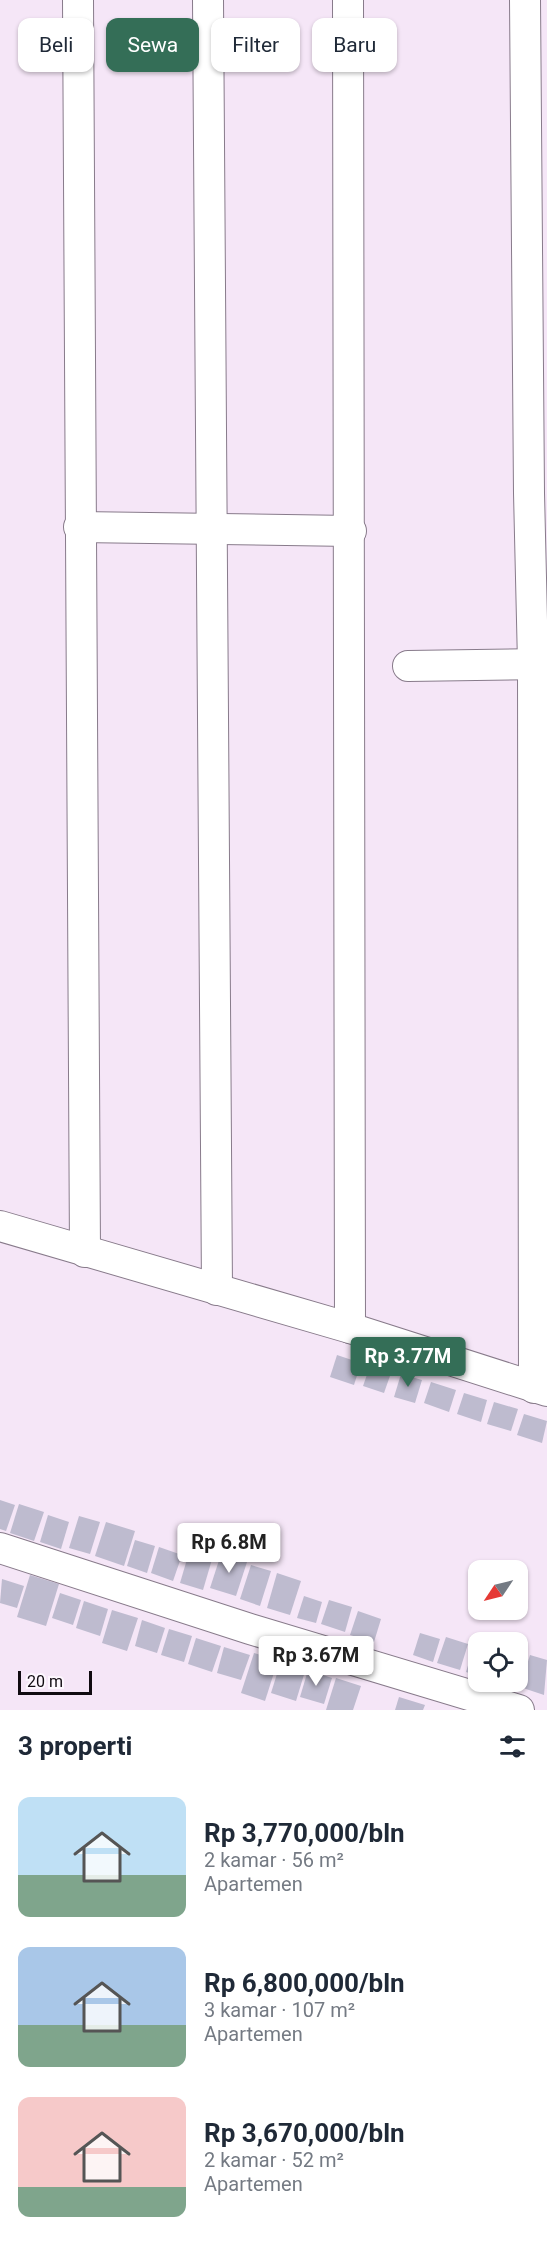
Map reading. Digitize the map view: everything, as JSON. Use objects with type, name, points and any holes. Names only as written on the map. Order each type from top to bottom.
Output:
[{"type":"street","points":[[78,0],[85,1252]]},
{"type":"street","points":[[208,0],[217,1290]]},
{"type":"street","points":[[348,0],[351,531],[350,1328]]},
{"type":"street","points":[[0,1226],[350,1328],[541,1389],[540,664],[529,469],[525,0]]},
{"type":"street","points":[[80,527],[351,531]]},
{"type":"street","points":[[408,666],[540,664]]},
{"type":"street","points":[[0,1548],[250,1629],[519,1710]]},
{"type":"building","points":[[337,1355],[361,1363],[354,1385],[330,1377]]},
{"type":"building","points":[[370,1366],[391,1373],[384,1393],[363,1386]]},
{"type":"building","points":[[401,1374],[422,1380],[415,1403],[394,1397]]},
{"type":"building","points":[[431,1382],[456,1390],[449,1412],[424,1403]]},
{"type":"building","points":[[464,1393],[487,1400],[481,1422],[457,1414]]},
{"type":"building","points":[[494,1402],[518,1409],[511,1431],[487,1424]]},
{"type":"building","points":[[524,1414],[547,1421],[542,1443],[517,1435]]},
{"type":"building","points":[[0,1500],[15,1505],[6,1531],[0,1529]]},
{"type":"building","points":[[19,1504],[44,1512],[34,1541],[10,1533]]},
{"type":"building","points":[[48,1515],[69,1522],[61,1549],[40,1542]]},
{"type":"building","points":[[79,1516],[100,1522],[90,1554],[69,1548]]},
{"type":"building","points":[[106,1522],[135,1531],[124,1566],[95,1556]]},
{"type":"building","points":[[135,1540],[155,1546],[147,1573],[127,1566]]},
{"type":"building","points":[[159,1547],[182,1555],[173,1581],[151,1573]]},
{"type":"building","points":[[190,1549],[213,1556],[203,1590],[180,1583]]},
{"type":"building","points":[[222,1551],[248,1559],[236,1596],[210,1588]]},
{"type":"building","points":[[251,1565],[271,1571],[260,1606],[240,1599]]},
{"type":"building","points":[[277,1573],[301,1581],[290,1615],[267,1608]]},
{"type":"building","points":[[30,1575],[59,1584],[46,1626],[17,1617]]},
{"type":"building","points":[[2,1579],[24,1586],[17,1608],[0,1603]]},
{"type":"building","points":[[60,1593],[81,1600],[73,1625],[52,1618]]},
{"type":"building","points":[[304,1596],[322,1602],[316,1623],[297,1618]]},
{"type":"building","points":[[329,1600],[352,1607],[345,1632],[321,1624]]},
{"type":"building","points":[[84,1601],[108,1609],[100,1636],[76,1628]]},
{"type":"building","points":[[112,1610],[138,1618],[127,1651],[102,1643]]},
{"type":"building","points":[[358,1611],[381,1619],[374,1642],[350,1635]]},
{"type":"building","points":[[142,1620],[165,1628],[157,1653],[135,1646]]},
{"type":"building","points":[[169,1629],[192,1636],[184,1662],[161,1655]]},
{"type":"building","points":[[420,1633],[440,1639],[433,1662],[413,1655]]},
{"type":"building","points":[[446,1637],[468,1644],[460,1670],[437,1663]]},
{"type":"building","points":[[196,1638],[221,1646],[212,1672],[188,1664]]},
{"type":"building","points":[[224,1647],[250,1655],[241,1680],[217,1673]]},
{"type":"building","points":[[254,1653],[278,1660],[265,1701],[241,1693]]},
{"type":"building","points":[[530,1655],[547,1660],[544,1695],[528,1690]]},
{"type":"building","points":[[281,1661],[306,1668],[296,1701],[271,1693]]},
{"type":"building","points":[[308,1670],[332,1678],[324,1704],[300,1697]]},
{"type":"building","points":[[336,1678],[361,1686],[353,1710],[326,1710]]},
{"type":"building","points":[[399,1697],[425,1705],[423,1710],[395,1710]]}]
